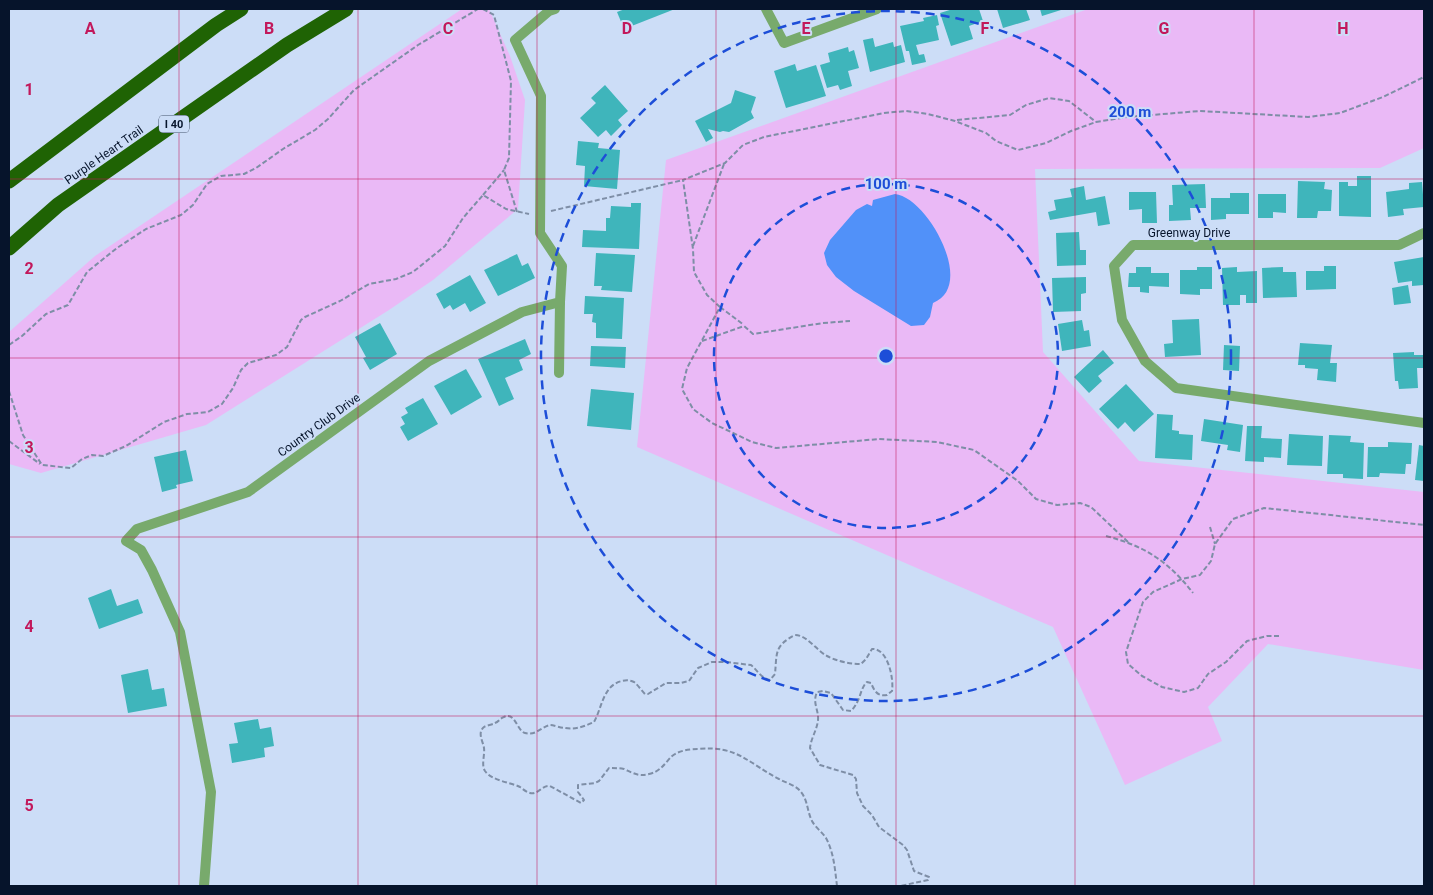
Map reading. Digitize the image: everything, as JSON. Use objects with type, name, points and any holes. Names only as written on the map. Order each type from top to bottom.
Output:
[{"type":"highway","points":[[9,181],[240,9]]},
{"type":"highway","name":"Purple Heart Trail","points":[[9,248],[58,206],[286,45],[346,9]]},
{"type":"street","points":[[555,9],[549,11],[515,40],[541,96],[540,233],[562,266],[559,373]]},
{"type":"street","points":[[766,9],[784,44],[876,9]]},
{"type":"street","name":"Greenway Drive","points":[[1424,233],[1399,245],[1133,245],[1114,266],[1122,320],[1145,361],[1176,388],[1424,423]]},
{"type":"street","name":"Country Club Drive","points":[[204,886],[212,792],[180,632],[142,550],[126,541],[137,529],[248,492],[429,361],[522,312],[560,302]]},
{"type":"path","points":[[9,345],[46,314],[68,304],[87,272],[117,248],[146,229],[181,215],[193,205],[207,184],[221,176],[244,174],[315,130],[328,119],[354,90],[418,45],[478,9]]},
{"type":"path","points":[[9,441],[42,465],[71,468],[82,459],[92,455],[103,456],[126,446],[164,422],[186,414],[208,412],[222,404],[234,388],[241,370],[248,363],[276,355],[286,347],[301,320],[305,317],[340,301],[369,284],[396,279],[413,272],[445,246],[463,218],[504,170],[509,158],[511,81],[494,15],[483,9]]},
{"type":"path","points":[[483,195],[497,204],[518,212],[540,213],[683,180],[725,163],[744,145],[764,137],[884,113],[906,111],[955,120],[986,133],[996,141],[1018,150],[1046,144],[1071,131],[1096,122],[1127,117],[1200,111],[1308,117],[1340,113],[1383,97],[1424,77]]},
{"type":"path","points":[[955,120],[1010,115],[1026,105],[1049,98],[1069,101],[1096,122]]},
{"type":"path","points":[[693,249],[725,163]]},
{"type":"path","points":[[504,170],[518,212]]},
{"type":"path","points":[[683,180],[693,249],[694,272],[707,295],[720,307],[753,334],[823,322],[850,321]]},
{"type":"path","points":[[720,307],[687,368],[682,389],[693,409],[712,423],[752,442],[776,448],[879,439],[937,442],[974,450],[1018,482],[1036,499],[1057,505],[1080,503],[1091,507],[1128,542],[1169,566],[1193,593]]},
{"type":"path","points":[[702,341],[744,326]]},
{"type":"path","points":[[9,391],[23,435],[42,465]]},
{"type":"path","points":[[1279,636],[1267,636],[1247,641],[1226,662],[1208,674],[1198,688],[1184,692],[1162,687],[1142,676],[1128,664],[1126,652],[1143,602],[1153,592],[1182,579],[1200,575],[1211,561],[1215,544],[1233,518],[1264,508],[1424,524]]},
{"type":"path","points":[[1210,527],[1215,544]]},
{"type":"path","points":[[1106,536],[1128,542]]},
{"type":"path","points":[[837,886],[831,848],[825,836],[813,823],[807,802],[802,794],[797,788],[738,754],[723,750],[700,748],[684,750],[670,757],[667,763],[657,771],[649,774],[636,775],[622,768],[609,768],[599,781],[578,785],[578,792],[584,800],[580,803],[550,786],[530,793],[518,786],[491,776],[485,771],[483,764],[484,747],[480,733],[485,726],[509,716],[513,717],[521,732],[524,733],[531,734],[552,725],[577,729],[594,722],[606,692],[613,684],[630,680],[645,694],[648,694],[666,683],[689,681],[698,668],[712,662],[752,665],[760,675],[770,680],[775,674],[776,656],[779,647],[784,641],[795,635],[804,637],[810,644],[828,656],[850,664],[861,664],[872,649],[876,649],[880,651],[889,664],[892,692],[887,695],[879,695],[871,683],[867,682],[864,684],[858,702],[850,711],[843,710],[831,693],[817,692],[814,703],[818,722],[810,748],[820,765],[853,775],[856,779],[857,793],[863,806],[872,815],[879,827],[907,850],[914,871],[929,878],[919,883],[900,886]]},
{"type":"shaded area","points":[[462,9],[489,9],[510,56],[525,100],[518,209],[433,280],[389,310],[206,425],[41,473],[9,464],[9,332],[95,256]]},
{"type":"shaded area","points":[[1088,9],[1424,9],[1424,148],[1380,168],[1035,169],[1043,352],[1139,461],[1424,492],[1424,670],[1268,644],[1208,707],[1222,741],[1125,785],[1053,627],[637,447],[666,160]]},
{"type":"water","points":[[895,194],[908,199],[921,210],[933,225],[949,262],[950,279],[945,294],[933,303],[930,317],[924,325],[911,326],[854,291],[836,277],[827,265],[824,253],[830,240],[856,210],[867,204],[872,206],[873,200]]},
{"type":"building","points":[[625,9],[675,9],[624,29],[617,12]]},
{"type":"building","points":[[953,9],[979,9],[983,21],[969,26],[973,39],[951,46],[940,13]]},
{"type":"building","points":[[997,9],[1026,9],[1030,20],[1003,28]]},
{"type":"building","points":[[1040,9],[1060,9],[1061,10],[1042,16]]},
{"type":"building","points":[[937,15],[939,25],[936,26],[939,40],[916,45],[919,55],[924,54],[926,62],[912,65],[909,51],[906,51],[900,26],[924,21],[923,18]]},
{"type":"building","points":[[873,38],[875,47],[893,42],[894,47],[901,45],[905,62],[870,72],[863,40]]},
{"type":"building","points":[[848,47],[849,52],[854,50],[859,68],[848,71],[852,86],[840,90],[838,85],[827,88],[820,65],[830,62],[828,53]]},
{"type":"building","points":[[795,64],[797,71],[816,65],[826,96],[786,108],[774,71]]},
{"type":"building","points":[[605,85],[628,111],[618,120],[622,125],[611,136],[606,130],[598,137],[580,118],[596,103],[591,98]]},
{"type":"building","points":[[735,90],[756,97],[751,112],[754,118],[729,132],[708,129],[713,138],[706,142],[695,121],[731,103]]},
{"type":"building","points":[[578,141],[599,143],[598,148],[620,150],[617,189],[584,186],[585,166],[576,165]]},
{"type":"building","points":[[1357,176],[1371,176],[1371,217],[1339,216],[1339,182],[1348,182],[1348,186],[1357,186]]},
{"type":"building","points":[[1298,181],[1325,182],[1324,189],[1332,190],[1331,211],[1318,211],[1317,218],[1297,218]]},
{"type":"building","points":[[1422,182],[1424,207],[1403,209],[1404,215],[1388,217],[1386,192],[1409,189],[1409,183]]},
{"type":"building","points":[[1205,184],[1206,208],[1190,208],[1191,220],[1169,221],[1169,205],[1173,205],[1172,185]]},
{"type":"building","points":[[1084,186],[1086,200],[1105,196],[1110,224],[1098,226],[1096,212],[1050,220],[1048,212],[1056,210],[1054,200],[1072,197],[1070,189]]},
{"type":"building","points":[[1129,192],[1156,192],[1157,223],[1142,223],[1142,209],[1129,210]]},
{"type":"building","points":[[1230,193],[1249,193],[1249,214],[1226,214],[1226,219],[1211,220],[1211,198],[1230,198]]},
{"type":"building","points":[[1258,194],[1286,194],[1286,213],[1273,212],[1273,218],[1258,218]]},
{"type":"building","points":[[631,203],[641,203],[639,249],[582,247],[583,230],[606,231],[606,218],[610,218],[611,206],[631,207]]},
{"type":"building","points":[[1079,232],[1080,250],[1086,250],[1086,265],[1057,266],[1056,233]]},
{"type":"building","points":[[596,253],[635,255],[632,292],[601,290],[602,286],[594,286]]},
{"type":"building","points":[[517,254],[522,266],[528,263],[535,278],[498,296],[484,270]]},
{"type":"building","points":[[1424,257],[1424,285],[1412,286],[1412,281],[1398,283],[1394,262]]},
{"type":"building","points":[[1324,266],[1336,266],[1336,289],[1306,290],[1306,271],[1324,271]]},
{"type":"building","points":[[1136,267],[1151,267],[1151,273],[1169,273],[1169,287],[1149,286],[1149,293],[1140,292],[1140,287],[1128,287],[1129,273],[1136,273]]},
{"type":"building","points":[[1197,267],[1212,267],[1212,289],[1200,289],[1200,295],[1180,294],[1180,270],[1197,270]]},
{"type":"building","points":[[1237,267],[1237,272],[1257,271],[1257,303],[1246,303],[1246,295],[1240,295],[1240,305],[1223,305],[1222,268]]},
{"type":"building","points":[[1283,267],[1283,272],[1296,272],[1297,297],[1263,298],[1262,268]]},
{"type":"building","points":[[470,275],[486,303],[470,312],[465,303],[453,310],[450,305],[444,309],[436,294]]},
{"type":"building","points":[[1086,277],[1086,293],[1081,294],[1081,311],[1053,312],[1052,278]]},
{"type":"building","points":[[1408,285],[1411,303],[1394,305],[1392,288]]},
{"type":"building","points":[[585,296],[624,298],[622,339],[596,338],[596,323],[592,322],[593,314],[584,314]]},
{"type":"building","points":[[1199,319],[1201,355],[1165,357],[1164,344],[1173,343],[1172,320]]},
{"type":"building","points":[[1082,320],[1084,331],[1089,330],[1091,346],[1062,351],[1058,324]]},
{"type":"building","points":[[380,323],[397,354],[370,370],[363,358],[366,357],[355,337]]},
{"type":"building","points":[[525,339],[531,354],[519,360],[523,370],[505,378],[514,399],[499,406],[478,359]]},
{"type":"building","points":[[1300,343],[1332,345],[1330,363],[1337,363],[1336,382],[1317,380],[1318,369],[1305,368],[1305,365],[1298,365]]},
{"type":"building","points":[[1224,345],[1240,346],[1239,371],[1223,370]]},
{"type":"building","points":[[591,346],[626,347],[625,368],[590,366]]},
{"type":"building","points":[[1103,350],[1114,363],[1098,376],[1102,381],[1089,393],[1074,377]]},
{"type":"building","points":[[1414,352],[1414,355],[1423,355],[1424,368],[1417,368],[1418,388],[1399,389],[1398,381],[1395,381],[1393,353]]},
{"type":"building","points":[[466,369],[482,397],[451,415],[434,386]]},
{"type":"building","points":[[1126,384],[1154,414],[1134,432],[1125,422],[1118,429],[1099,409]]},
{"type":"building","points":[[591,389],[634,393],[631,430],[587,426]]},
{"type":"building","points":[[423,398],[438,424],[408,441],[400,427],[405,424],[401,417],[408,413],[405,408]]},
{"type":"building","points":[[1157,414],[1173,415],[1172,430],[1179,431],[1179,434],[1193,435],[1192,460],[1155,458]]},
{"type":"building","points":[[1204,419],[1243,425],[1240,452],[1227,450],[1228,445],[1201,441]]},
{"type":"building","points":[[1247,426],[1262,426],[1261,438],[1282,439],[1281,458],[1264,457],[1264,462],[1245,461]]},
{"type":"building","points":[[1289,434],[1323,436],[1322,466],[1287,465]]},
{"type":"building","points":[[1329,435],[1351,436],[1350,442],[1364,443],[1363,479],[1343,478],[1343,474],[1327,474]]},
{"type":"building","points":[[1388,442],[1412,443],[1411,464],[1406,464],[1405,474],[1380,473],[1379,477],[1367,477],[1368,447],[1388,447]]},
{"type":"building","points":[[1419,445],[1424,446],[1424,481],[1415,480]]},
{"type":"building","points":[[186,450],[193,481],[176,485],[177,488],[162,492],[154,457]]},
{"type":"building","points":[[111,589],[117,606],[138,599],[143,613],[99,629],[88,598]]},
{"type":"building","points":[[148,669],[152,690],[164,688],[167,706],[128,713],[121,675]]},
{"type":"building","points":[[258,719],[260,729],[271,727],[274,746],[264,748],[265,757],[232,763],[229,744],[238,743],[234,723]]}]
